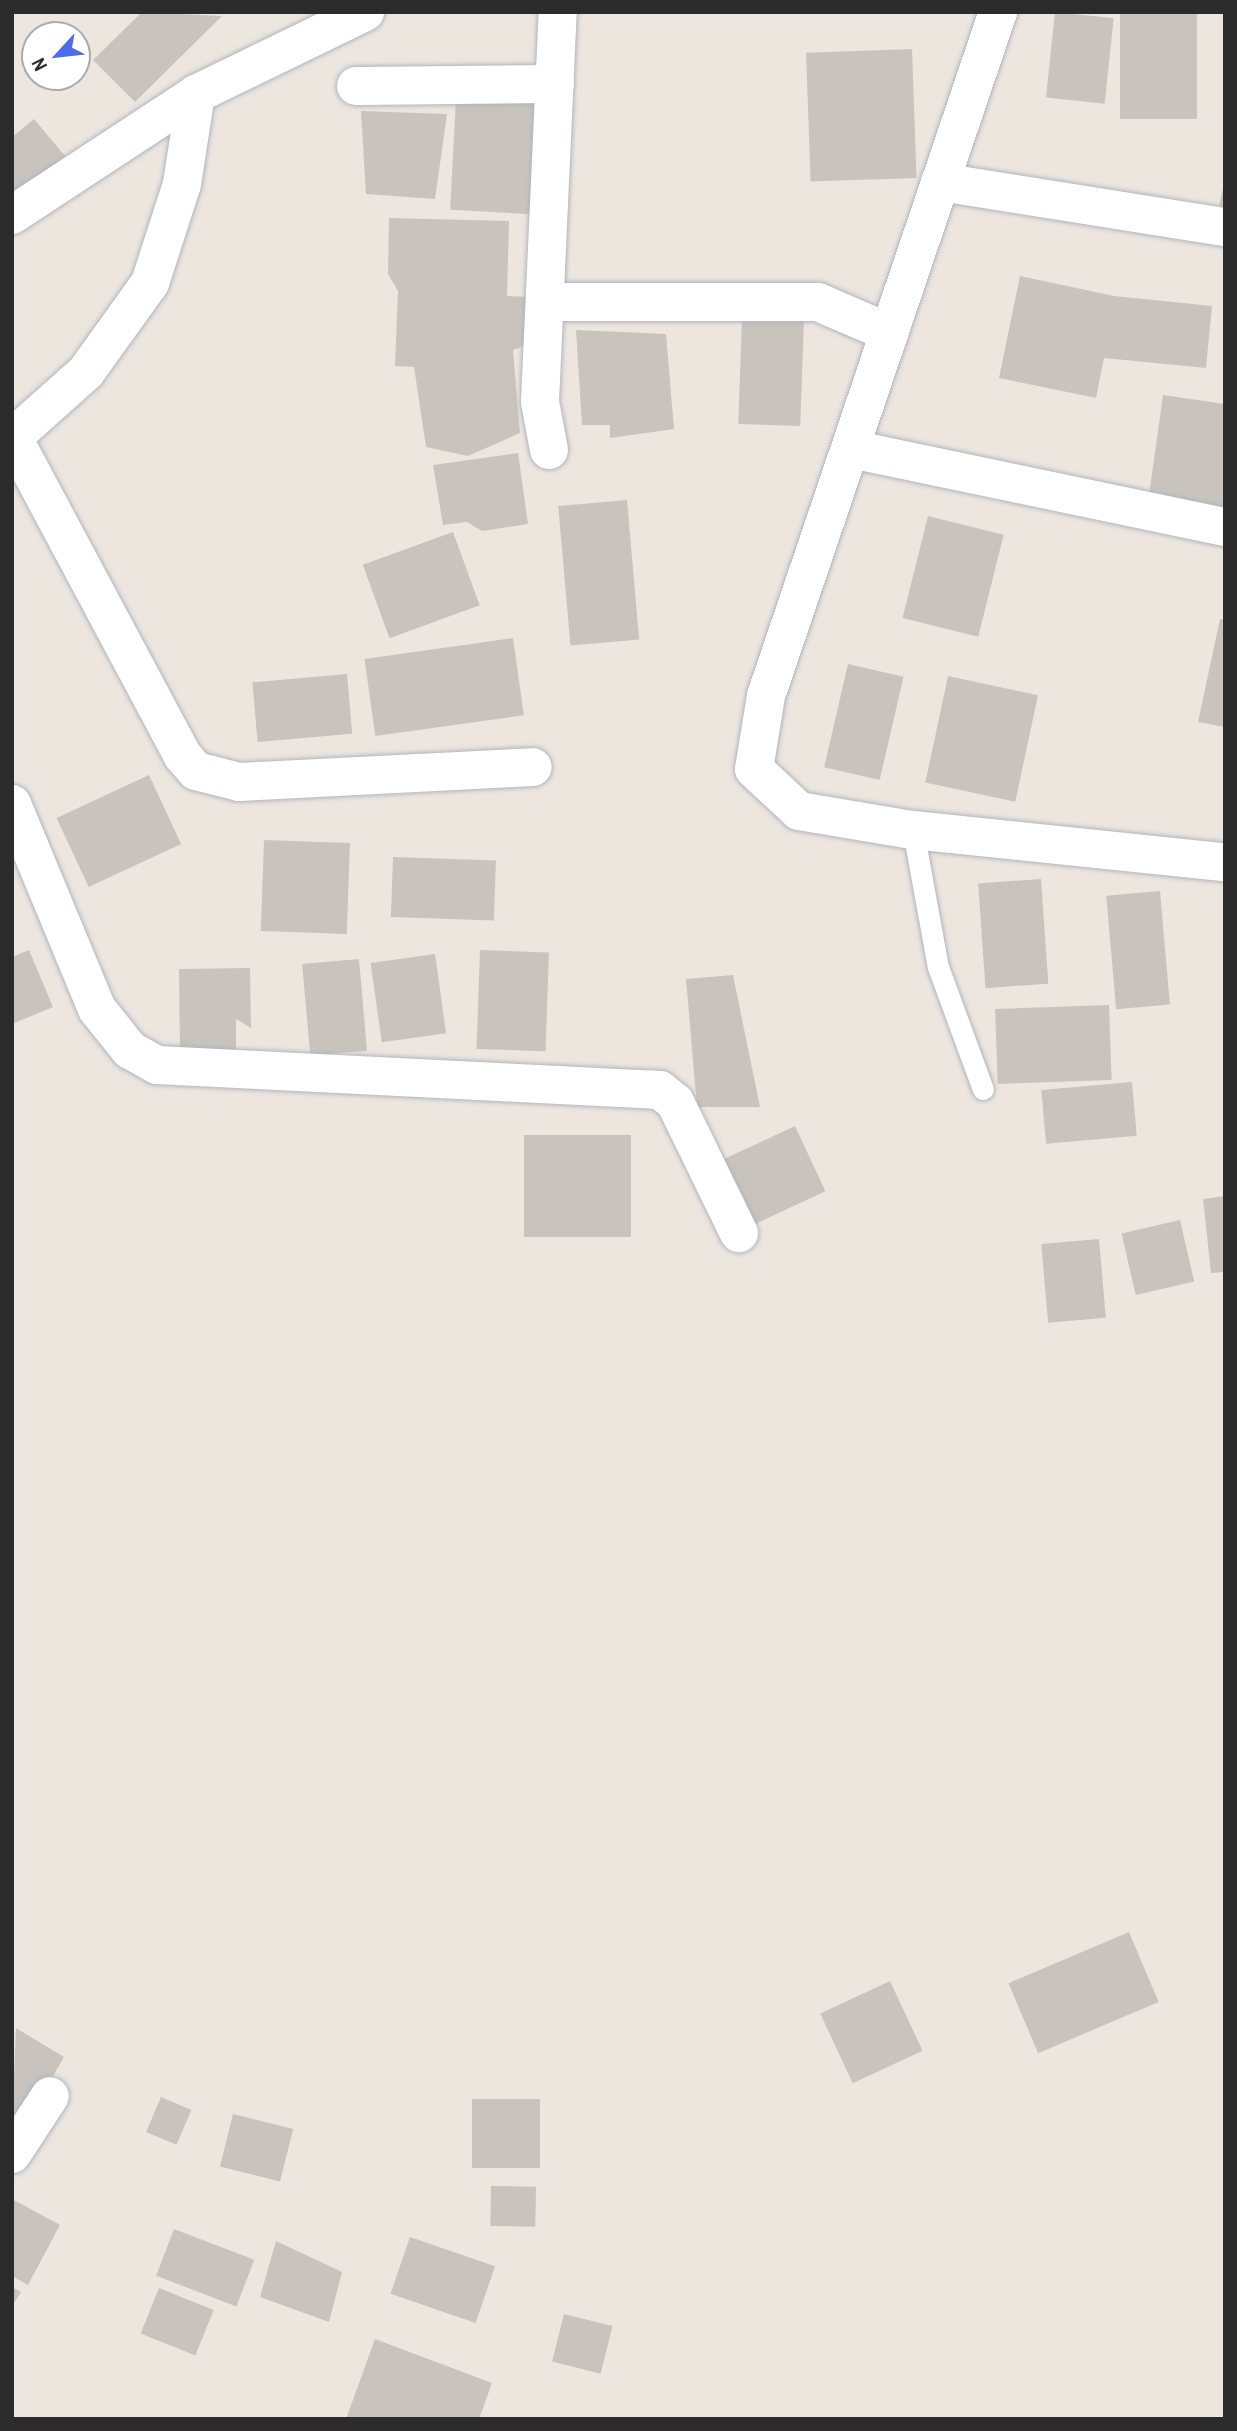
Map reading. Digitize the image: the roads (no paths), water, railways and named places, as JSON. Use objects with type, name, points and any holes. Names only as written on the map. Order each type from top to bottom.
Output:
[{"type":"street","points":[[12,215],[196,94],[365,12]]},
{"type":"street","points":[[549,450],[540,427],[558,12]]},
{"type":"street","points":[[998,12],[765,696],[754,769],[799,811],[913,830],[1225,862]]},
{"type":"street","points":[[356,86],[555,84]]},
{"type":"street","points":[[196,94],[182,184],[150,283],[86,372],[13,437],[196,771],[239,782],[533,767]]},
{"type":"street","points":[[940,182],[1225,226]]},
{"type":"street","points":[[545,302],[818,302],[890,333]]},
{"type":"street","points":[[851,449],[1225,527]]},
{"type":"street","points":[[12,804],[97,1009],[130,1050],[157,1065],[660,1090],[675,1102],[740,1233]]},
{"type":"street","points":[[12,2154],[50,2096]]},
{"type":"lane","points":[[913,830],[938,967],[983,1088]]}]
